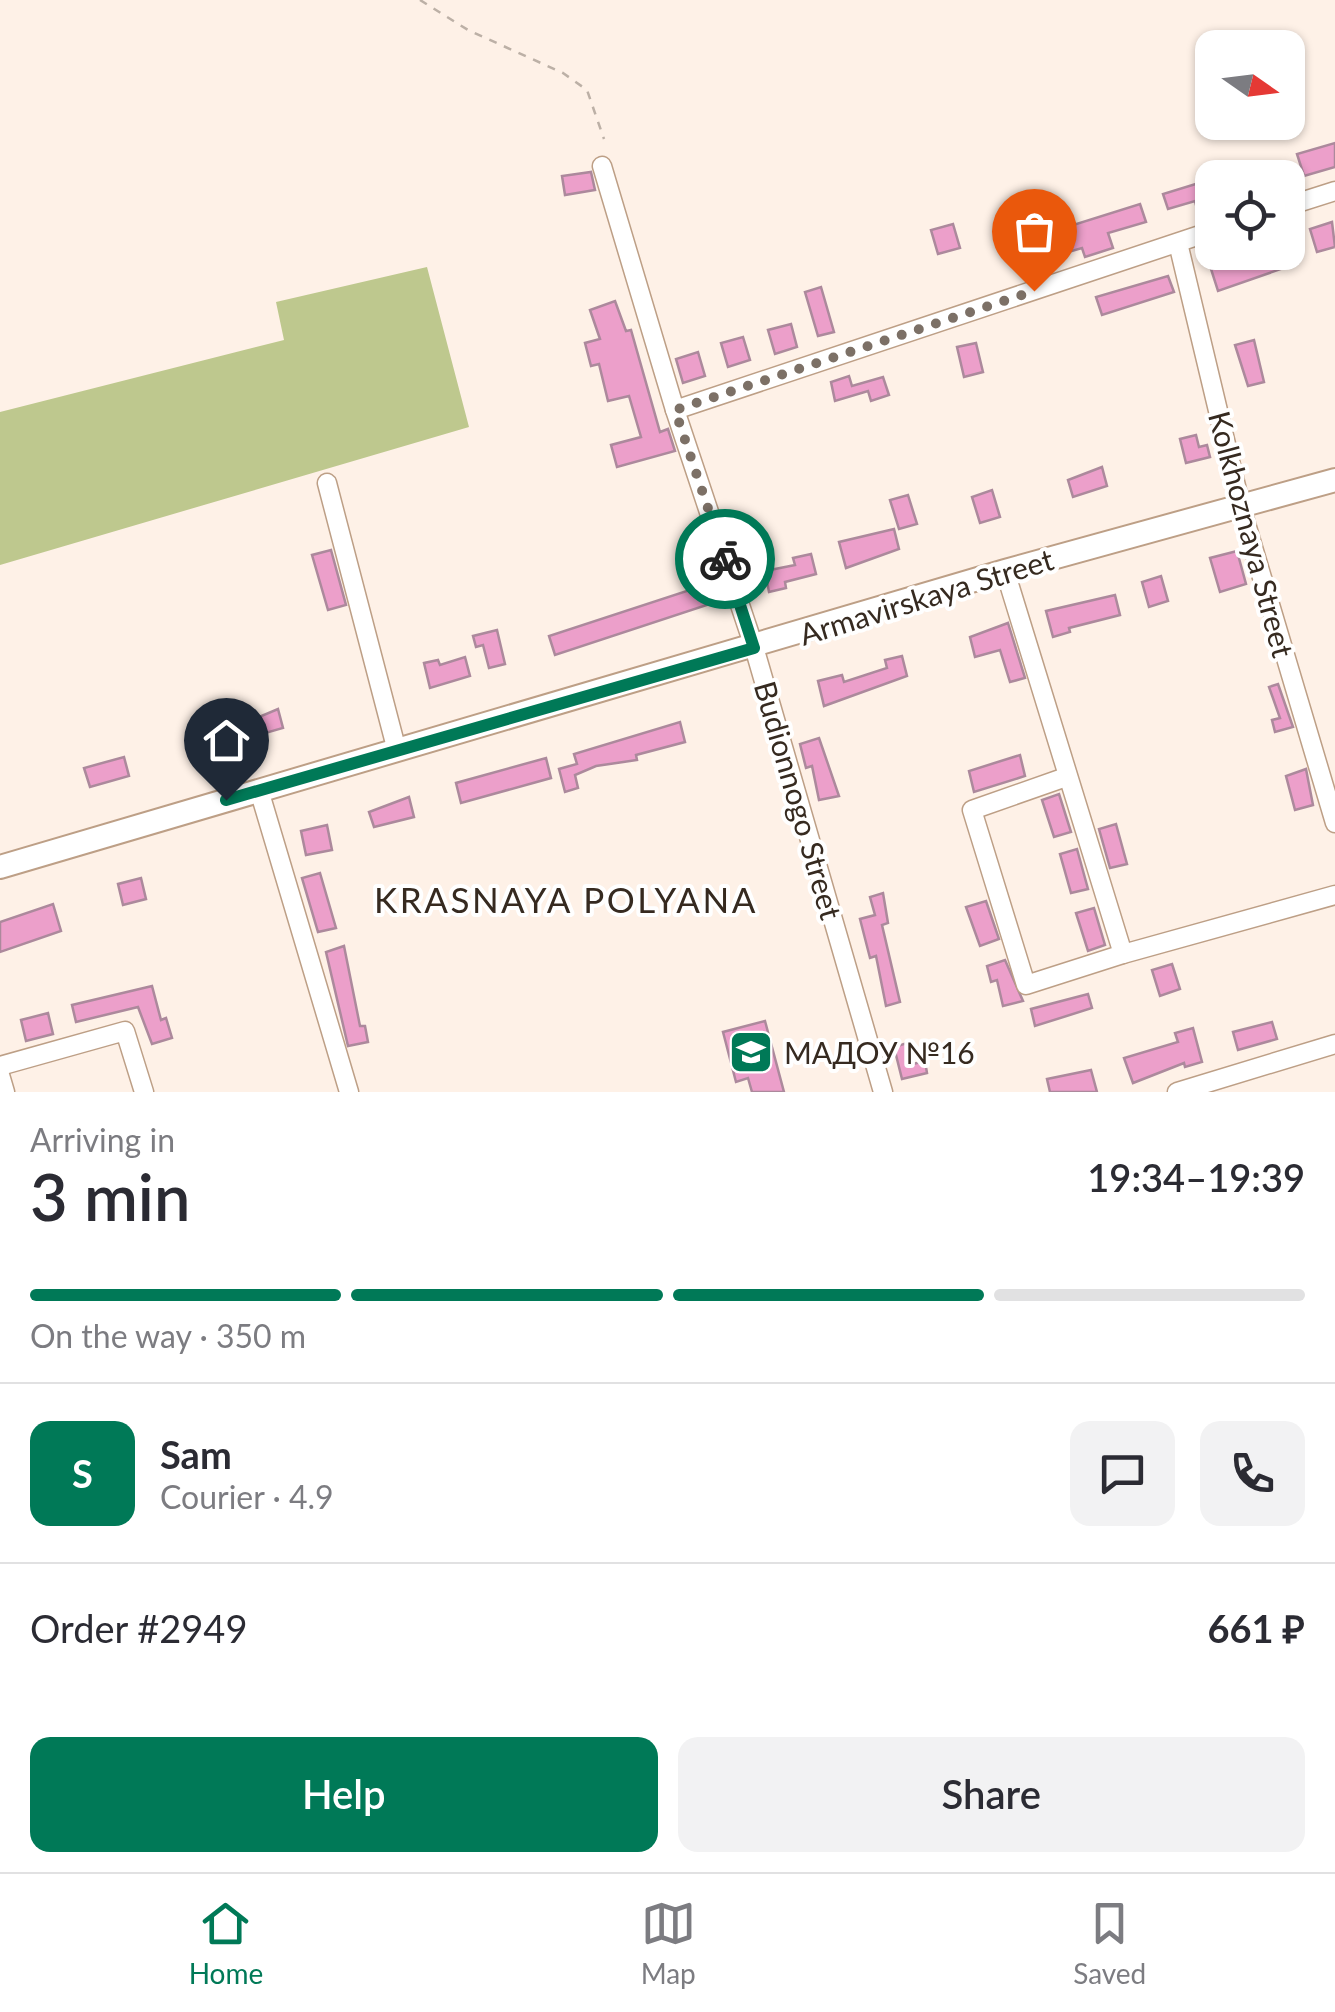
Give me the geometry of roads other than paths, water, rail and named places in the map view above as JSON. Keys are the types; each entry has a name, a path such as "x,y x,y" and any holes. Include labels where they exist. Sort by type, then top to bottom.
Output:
{"main road":[{"name":"Armavirskaya Street","path":"0,866 1006,571 1335,480"}],"street":[{"name":"Budionnogo Street","path":"602,166 675,410 754,648 883,1092"},
{"path":"1305,201 1335,191"},
{"path":"675,410 1195,238"},
{"name":"Kolkhoznaya Street","path":"1178,243 1242,506 1335,824"},
{"path":"327,483 397,750"},
{"path":"1006,571 1066,777 1124,954"},
{"path":"1066,777 972,810 1026,985 1335,895"},
{"path":"259,790 348,1092"},
{"path":"0,1066 125,1030 144,1092"},
{"path":"1177,1092 1335,1044"},
{"path":"0,1075 5,1092"}],"place":[{"name":"МАДОУ №16","path":"751,1052"}],"district":[{"name":"KRASNAYA POLYANA","path":"566,899"}]}
